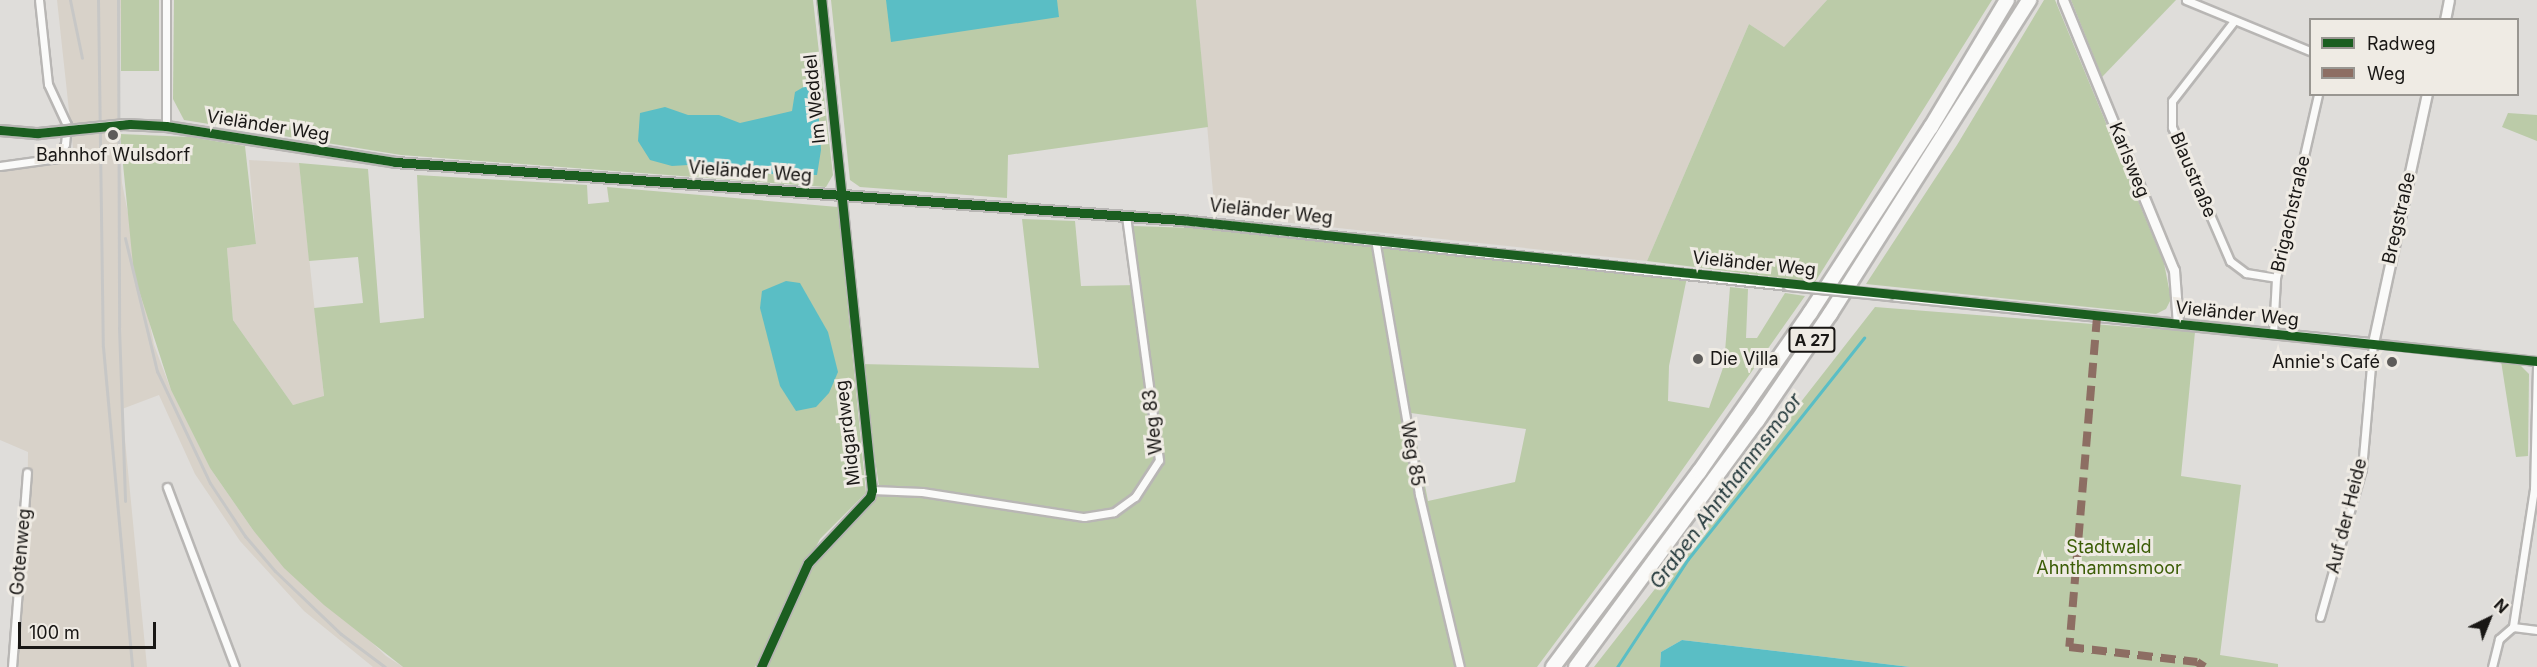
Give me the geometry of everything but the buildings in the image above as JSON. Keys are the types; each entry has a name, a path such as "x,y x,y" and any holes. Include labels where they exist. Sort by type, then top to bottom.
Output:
{"highway":[{"name":"A 27","path":"1553,667 1699,472 1810,313 1931,127 2007,0"},
{"name":"A 27","path":"1576,667 1830,314 2029,0"}],"street":[{"path":"0,166 57,158 65,144 66,125 48,84 39,0"},
{"path":"165,126 166,0"},
{"name":"Im Weddel","path":"821,0 842,195"},
{"name":"Karlsweg","path":"2063,0 2174,270 2178,324"},
{"path":"2445,18 2449,0"},
{"path":"2186,1 2309,51"},
{"name":"Blaustraße","path":"2234,21 2172,101 2172,127 2230,261 2246,273 2277,278"},
{"name":"Brigachstraße","path":"2273,334 2277,278 2318,96"},
{"name":"Bregstraße","path":"2373,342 2426,96"},
{"name":"Vieländer Weg","path":"0,130 38,133 123,124 165,126 395,162 1126,216 1375,239 1788,285 2537,360"},
{"name":"Midgardweg","path":"761,667 808,563 870,498 872,490 857,378 842,195"},
{"name":"Weg 83","path":"872,490 922,492 1084,517 1114,512 1136,497 1159,460 1126,216"},
{"name":"Weg 85","path":"1375,239 1419,494 1460,667"},
{"name":"Auf der Heide","path":"2320,617 2362,469 2373,342"},
{"path":"2492,667 2499,639 2513,627 2536,473 2537,367"},
{"name":"Gotenweg","path":"12,667 27,473"},
{"path":"167,487 235,667"},
{"path":"2513,627 2537,630"}],"shaded area":[{"path":"57,0 121,0 119,127 122,183 154,345 171,390 210,468 253,530 386,656 403,667 373,667 304,611 240,541 195,474 159,395 122,409 147,667 17,667 27,547 28,452 0,440 0,168 74,157"},
{"path":"1196,0 1827,0 1784,47 1749,24 1647,261 1215,215"},
{"path":"249,160 299,163 324,397 293,405 233,320 227,248 256,244"}],"green space":[{"path":"121,0 159,0 159,71 121,71"},
{"path":"174,0 813,0 833,175 826,187 401,155 184,120 173,99"},
{"path":"831,0 1196,0 1208,127 1008,155 1007,198 860,187 850,180"},
{"path":"1827,0 1992,0 1815,282 1647,261 1749,24 1784,47"},
{"path":"2044,0 2055,0 2164,263 2171,299 2166,309 2156,314 1866,284 1957,145"},
{"path":"2071,0 2176,0 2102,77"},
{"path":"2508,113 2537,115 2537,141 2502,127"},
{"path":"120,134 190,137 245,146 256,244 227,248 233,320 293,405 324,396 314,308 363,303 358,257 309,261 299,163 368,169 380,323 424,318 417,175 587,185 588,204 609,202 607,187 838,207 866,493 820,539 755,667 403,667 324,605 284,568 253,530 210,468 171,390 134,275"},
{"path":"1022,219 1075,221 1081,286 1139,285 1133,226 1224,229 1687,277 1669,366 1668,401 1709,408 1724,365 1730,287 1748,289 1746,338 1757,338 1785,293 1805,296 1651,514 1537,667 765,667 811,567 880,492 860,364 1039,368","holes":["1411,413 1526,429 1515,482 1428,501"]},
{"name":"Stadtwald Ahnthammsmoor","path":"1875,307 2195,332 2181,476 2241,485 2220,655 2278,664 2278,667 1910,667 1682,640 1661,652 1660,667 1594,667"},
{"path":"2501,361 2519,364 2529,374 2528,456 2516,457"}],"water":[{"path":"886,0 1057,0 1059,17 891,42"},
{"path":"807,85 818,103 821,150 817,175 770,174 704,164 672,166 650,160 638,141 640,113 665,107 688,115 719,115 740,123 792,111 795,92"},
{"path":"786,281 800,283 828,332 838,372 829,393 816,407 796,411 780,386 760,308 762,291"},
{"path":"1682,640 1910,667 1660,667 1661,652"}],"waterway":[{"name":"Graben Ahnthammsmoor","path":"1617,667 1688,559 1864,338"}],"railway":[{"path":"70,0 82,58"},
{"path":"98,0 103,347 132,667"},
{"path":"118,0 119,327 125,501"},
{"path":"125,238 157,371 210,483 245,536 275,571 341,634 385,667"}],"marked path":[{"path":"2097,317 2069,647 2197,662 2205,667"}],"cycle path":[{"path":"761,667 808,563 870,497 872,490 821,0"},
{"path":"0,130 38,133 130,124 166,126 395,162 1181,220 2537,361"}],"place":[{"name":"Bahnhof Wulsdorf","path":"113,135"},
{"name":"Die Villa","path":"1698,359"},
{"name":"Annie's Café","path":"2392,362"}]}
